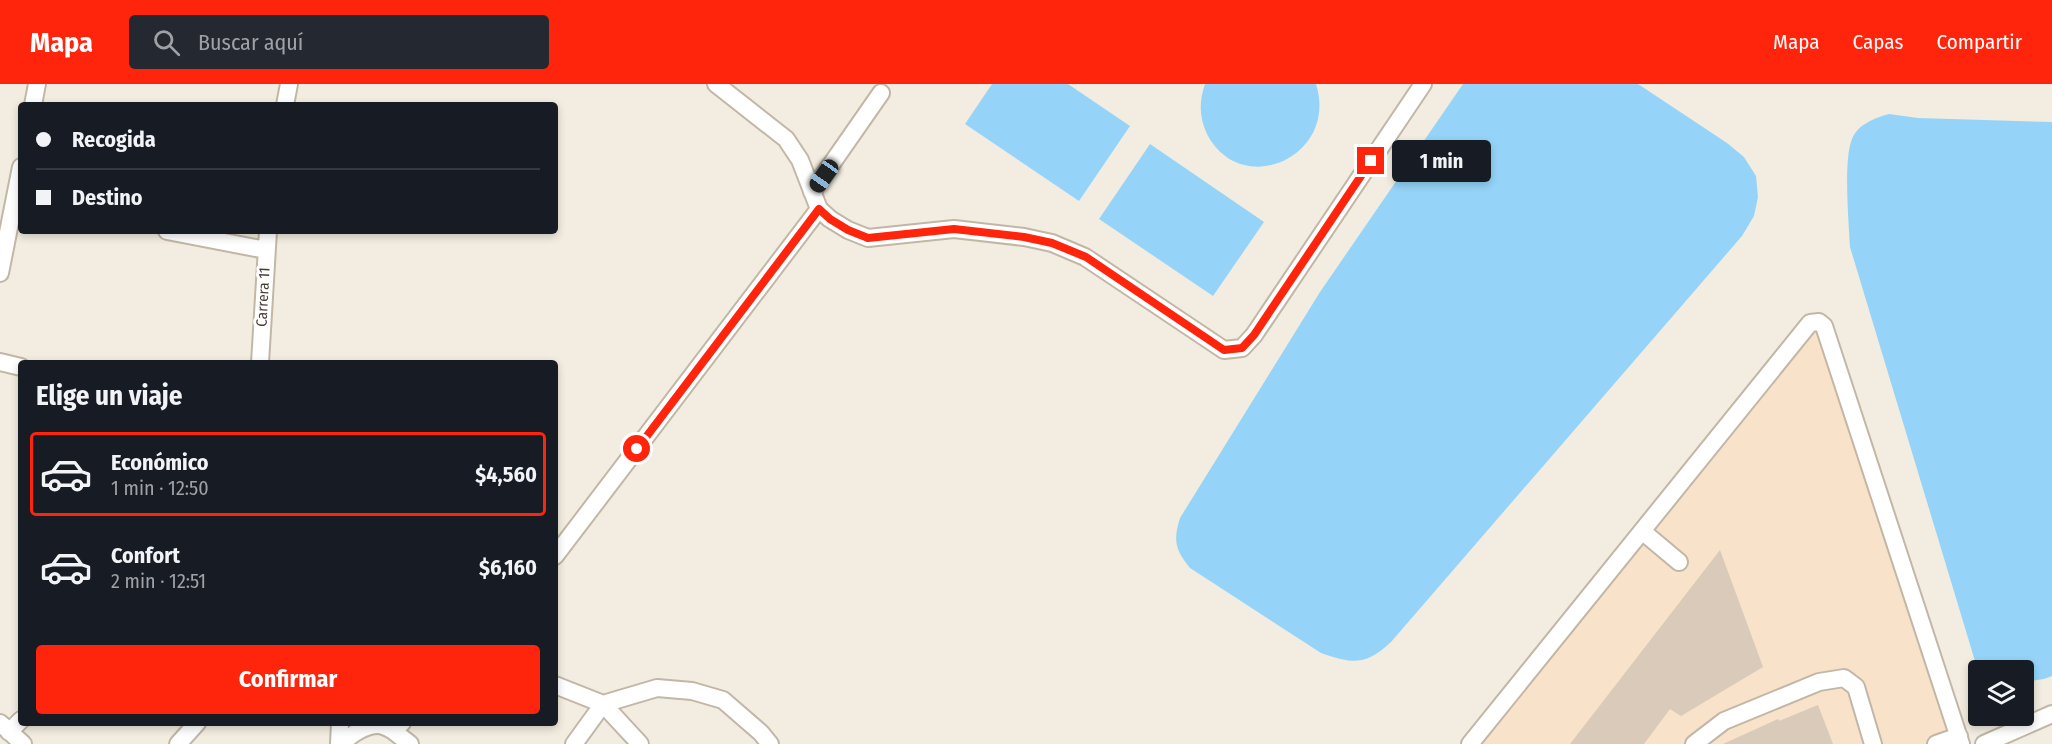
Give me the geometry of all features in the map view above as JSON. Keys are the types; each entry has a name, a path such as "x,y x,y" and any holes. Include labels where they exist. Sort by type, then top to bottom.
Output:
{"street":[{"path":"34,102 37,84"},
{"path":"716,84 786,139 800,160 819,209 848,230 868,238 954,229 1024,237 1052,243 1086,257 1224,350 1242,348 1254,335 1423,84"},
{"path":"284,85 285,102"},
{"path":"812,192 881,93"},
{"path":"0,273 18,178"},
{"path":"558,552 819,209"},
{"path":"183,234 266,250"},
{"name":"Carrera 11","path":"260,360 268,234"},
{"path":"1470,744 1810,323 1819,322 1824,326 1960,740 1936,744"},
{"path":"0,362 18,366"},
{"path":"1642,531 1679,562"},
{"path":"1694,744 1724,721 1819,682 1844,678 1856,687 1873,744"},
{"path":"558,686 603,704 640,744"},
{"path":"574,744 603,704 657,688 692,691 723,700 761,733 770,744"},
{"path":"1984,744 2052,714"},
{"path":"10,725 22,744"},
{"path":"178,744 194,726"},
{"path":"340,726 340,744"},
{"path":"340,744 349,736 375,726"},
{"path":"397,726 410,744"}],"shaded area":[{"path":"1819,322 1961,744 1470,744"}],"water":[{"path":"992,84 1068,84 1130,126 1079,201 965,124"},
{"path":"1205,84 1316,84 1319,110 1313,132 1301,149 1283,161 1262,166 1242,164 1222,154 1207,134 1202,121 1201,109"},
{"path":"1463,84 1638,84 1727,143 1744,157 1756,176 1758,197 1754,216 1742,236 1391,642 1366,659 1350,661 1321,653 1190,568 1178,550 1176,539 1178,526 1180,518 1320,292"},
{"path":"1889,114 1918,118 2052,122 2052,676 2044,679 2034,680 2034,660 1975,660 1850,247 1847,177 1849,149 1858,129"},
{"path":"1150,144 1264,222 1213,296 1099,219"}],"building":[{"path":"1720,550 1763,667 1681,716 1670,709 1644,744 1570,744"},
{"path":"1818,705 1833,744 1723,744 1778,719 1779,721"}],"route":[{"path":"637,449 819,209 848,230 868,238 954,229 1024,237 1052,243 1086,257 1224,350 1242,348 1254,335 1371,161"}]}
